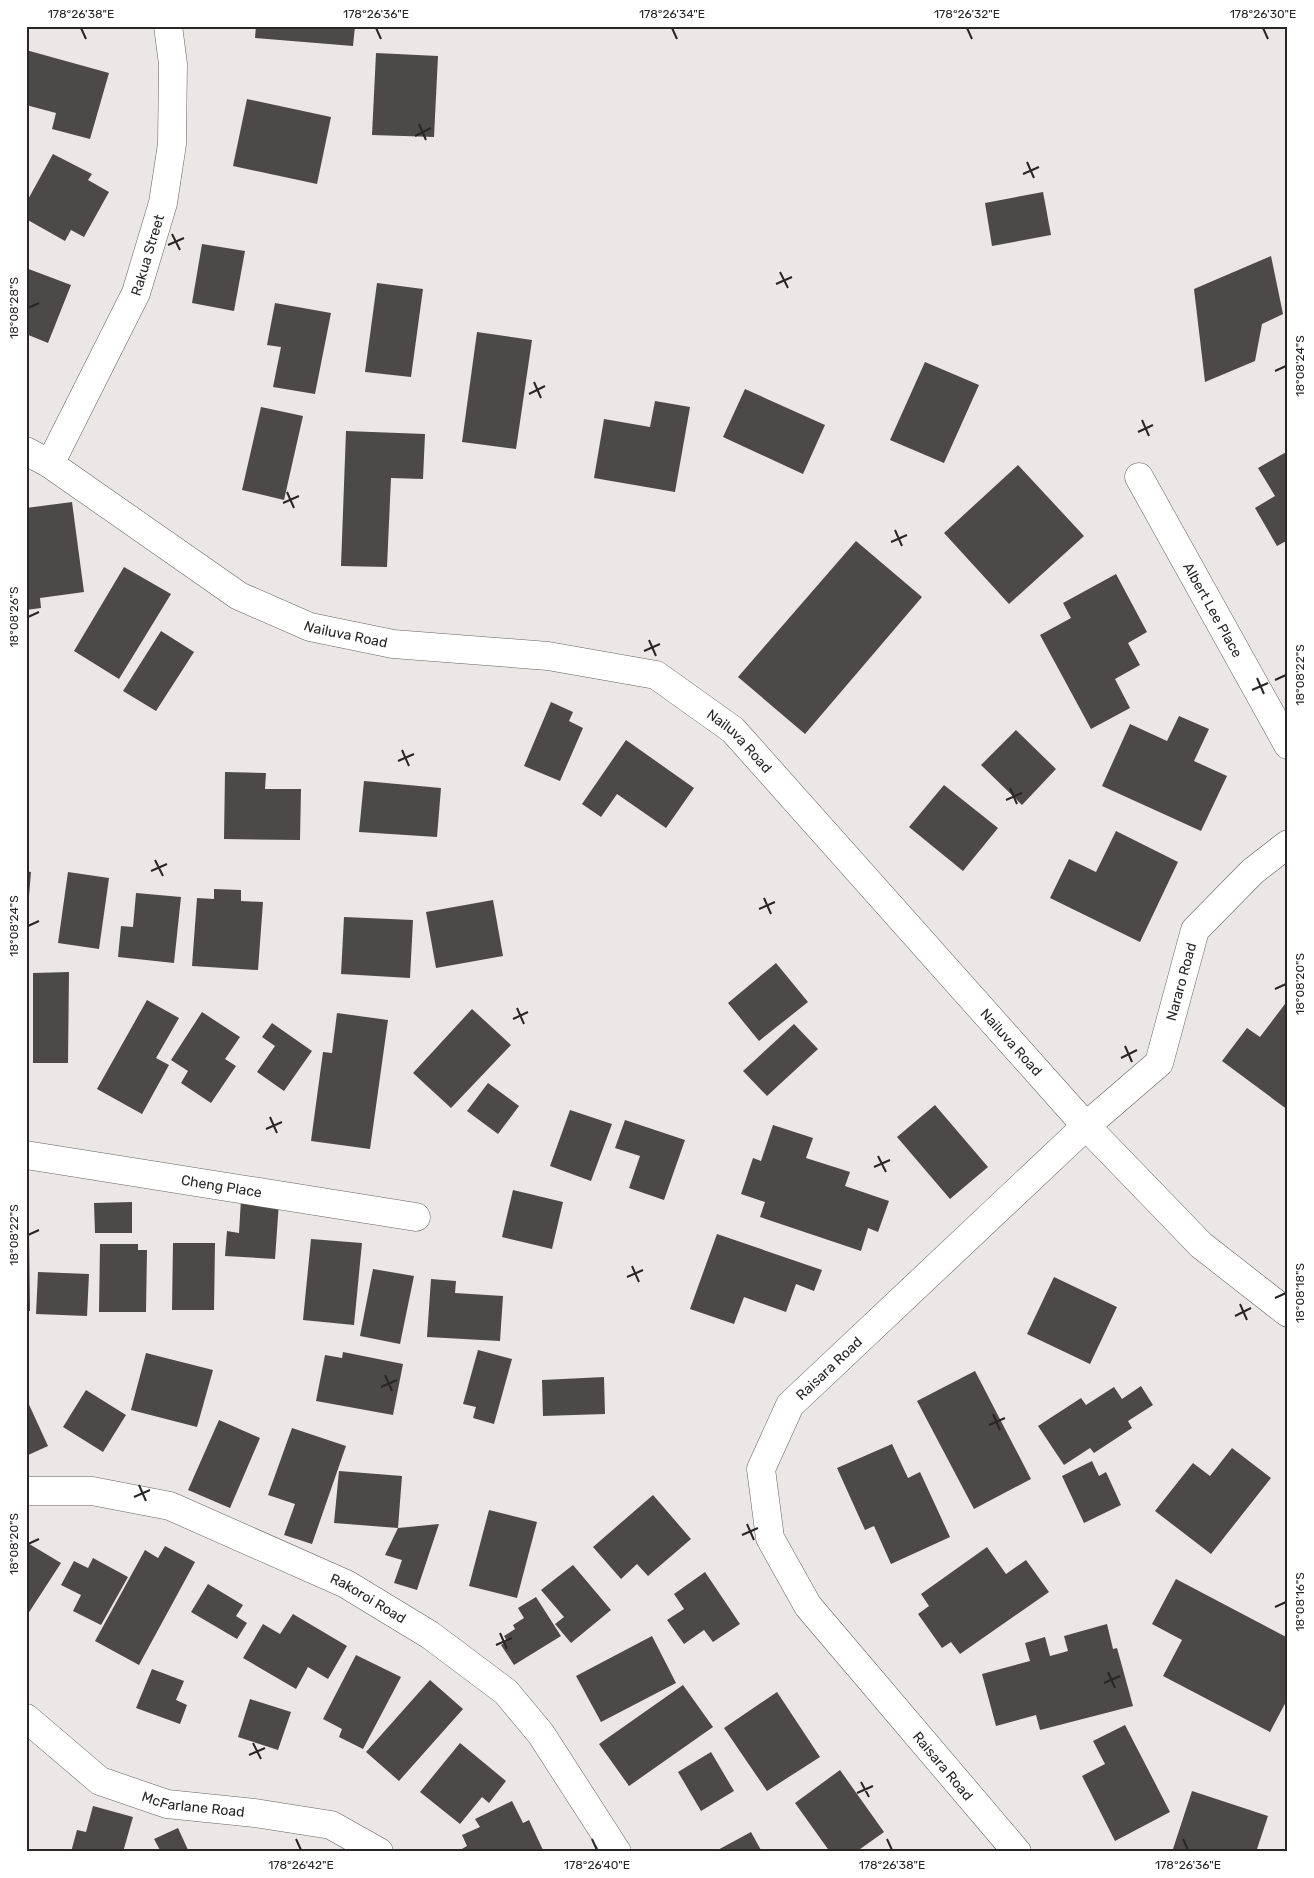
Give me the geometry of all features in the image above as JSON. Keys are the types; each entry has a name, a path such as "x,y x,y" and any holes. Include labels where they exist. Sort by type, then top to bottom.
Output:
{"street":[{"name":"Rakua Street","path":"50,464 136,293 162,203 172,144 173,64 168,26"},
{"name":"Nailuva Road","path":"26,451 50,464 239,596 310,627 393,644 548,656 656,675 733,730 1086,1126 1201,1245 1288,1313"},
{"name":"Albert Lee Place","path":"1139,477 1288,745"},
{"name":"Nararo Road","path":"1086,1126 1159,1063 1194,930 1253,871 1288,844"},
{"name":"Raisara Road","path":"1017,1852 808,1606 770,1538 761,1470 790,1405 1086,1126"},
{"name":"Cheng Place","path":"26,1155 416,1217"},
{"name":"Rakoroi Road","path":"26,1491 92,1491 170,1506 346,1584 421,1630 506,1692 541,1734 617,1852"},
{"name":"McFarlane Road","path":"26,1718 100,1781 167,1804 255,1813 331,1825 379,1852"}],"building":[{"path":"256,26 355,26 353,46 255,38"},
{"path":"26,50 109,73 90,139 52,129 56,113 26,105"},
{"path":"376,53 438,56 434,137 372,135"},
{"path":"247,99 331,117 317,184 233,166"},
{"path":"53,154 92,174 88,180 109,192 84,237 71,230 65,241 26,219 26,203"},
{"path":"1043,192 1051,235 992,246 985,203"},
{"path":"202,244 245,251 234,311 192,303"},
{"path":"1271,256 1283,314 1262,324 1255,361 1205,382 1194,289"},
{"path":"26,268 71,285 48,343 26,334"},
{"path":"377,283 423,289 411,377 365,372"},
{"path":"275,303 331,313 315,394 273,387 281,347 267,345"},
{"path":"477,332 532,340 516,449 462,442"},
{"path":"925,362 979,385 944,463 890,440"},
{"path":"745,389 825,425 803,474 723,437"},
{"path":"655,401 690,407 675,492 594,478 604,419 650,427"},
{"path":"261,407 303,416 284,500 242,490"},
{"path":"346,431 425,434 423,479 391,478 387,567 341,566"},
{"path":"1288,451 1288,540 1277,546 1255,508 1275,496 1258,468"},
{"path":"1018,465 1084,536 1009,604 944,533"},
{"path":"72,502 84,592 40,598 41,608 26,610 26,508"},
{"path":"856,541 922,597 805,734 738,677"},
{"path":"124,567 171,594 119,679 74,651"},
{"path":"1116,574 1147,632 1128,643 1140,665 1115,679 1130,708 1091,729 1040,635 1071,618 1063,603"},
{"path":"161,631 194,652 156,711 123,691"},
{"path":"551,702 573,712 569,721 583,728 560,781 524,766"},
{"path":"1179,716 1209,729 1194,761 1227,776 1201,831 1102,786 1130,724 1167,741"},
{"path":"1016,730 1056,769 1022,805 981,765"},
{"path":"626,740 694,788 666,828 617,794 601,817 582,804"},
{"path":"225,772 266,773 265,789 301,789 300,840 224,839"},
{"path":"364,781 441,788 437,837 359,832"},
{"path":"944,785 998,828 963,871 909,827"},
{"path":"1116,831 1178,862 1140,942 1050,898 1069,859 1096,872"},
{"path":"26,871 31,872 28,908 26,907"},
{"path":"68,872 109,878 99,949 58,943"},
{"path":"214,889 241,890 241,901 263,902 258,970 192,966 197,898 214,899"},
{"path":"136,893 181,897 174,963 118,957 121,926 133,927"},
{"path":"493,900 503,956 436,968 426,912"},
{"path":"344,917 413,920 410,978 341,974"},
{"path":"776,963 808,1002 759,1041 728,1003"},
{"path":"69,972 68,1063 33,1063 33,973"},
{"path":"147,1000 179,1018 156,1058 169,1065 142,1114 97,1089"},
{"path":"1288,1000 1288,1110 1222,1061 1247,1028 1260,1037"},
{"path":"472,1009 511,1045 451,1108 413,1073"},
{"path":"202,1012 240,1037 225,1059 236,1066 211,1103 181,1083 188,1071 171,1060"},
{"path":"337,1013 388,1020 370,1149 311,1141 323,1052 332,1053"},
{"path":"272,1023 312,1051 284,1091 257,1072 275,1046 262,1037"},
{"path":"794,1024 818,1049 767,1096 743,1071"},
{"path":"488,1083 519,1106 498,1134 467,1111"},
{"path":"935,1105 988,1167 950,1199 897,1137"},
{"path":"570,1110 612,1124 591,1181 550,1166"},
{"path":"625,1120 685,1140 664,1200 629,1188 640,1156 615,1148"},
{"path":"773,1125 813,1138 806,1158 850,1172 845,1186 889,1201 878,1232 868,1228 861,1251 760,1217 765,1202 741,1194 753,1158 761,1161"},
{"path":"513,1190 563,1202 552,1249 502,1237"},
{"path":"241,1199 279,1202 275,1259 225,1256 227,1231 239,1233"},
{"path":"132,1202 132,1233 95,1233 94,1203"},
{"path":"26,1231 29,1231 30,1311 26,1311"},
{"path":"717,1234 822,1270 814,1291 796,1284 786,1312 744,1297 734,1324 690,1309"},
{"path":"311,1239 362,1243 354,1325 303,1320"},
{"path":"173,1243 215,1243 214,1310 172,1310"},
{"path":"100,1244 138,1244 138,1250 147,1250 146,1312 99,1312"},
{"path":"373,1269 414,1276 400,1344 360,1336"},
{"path":"38,1272 89,1274 87,1316 36,1314"},
{"path":"1054,1277 1117,1307 1090,1364 1027,1334"},
{"path":"431,1279 456,1281 455,1293 503,1296 500,1341 427,1337"},
{"path":"478,1350 512,1359 494,1424 473,1418 476,1407 463,1404"},
{"path":"343,1352 403,1364 393,1415 316,1401 325,1355 342,1358"},
{"path":"146,1353 213,1370 197,1427 131,1410"},
{"path":"975,1371 1031,1479 974,1509 917,1401"},
{"path":"604,1377 605,1414 543,1416 542,1380"},
{"path":"1141,1386 1153,1405 1128,1421 1132,1428 1094,1453 1090,1448 1064,1465 1038,1426 1081,1398 1086,1405 1114,1387 1122,1399"},
{"path":"86,1390 126,1415 103,1452 63,1427"},
{"path":"26,1398 48,1446 26,1456"},
{"path":"219,1420 260,1438 230,1508 188,1490"},
{"path":"292,1428 346,1446 312,1544 284,1535 295,1504 268,1495"},
{"path":"892,1444 908,1478 920,1472 950,1537 891,1564 874,1526 865,1530 837,1468"},
{"path":"1232,1448 1271,1478 1211,1554 1155,1511 1193,1463 1210,1476"},
{"path":"1092,1461 1099,1476 1106,1472 1121,1505 1084,1523 1062,1476"},
{"path":"339,1471 402,1476 398,1528 334,1523"},
{"path":"653,1495 691,1539 648,1576 637,1564 621,1579 593,1547"},
{"path":"489,1510 537,1522 517,1598 469,1586"},
{"path":"439,1524 417,1590 394,1583 402,1560 385,1555 398,1528"},
{"path":"26,1542 61,1563 26,1617"},
{"path":"165,1546 195,1562 139,1665 95,1641 145,1550 158,1558"},
{"path":"987,1547 1006,1574 1026,1560 1049,1592 960,1654 951,1642 942,1648 918,1614 929,1606 921,1594"},
{"path":"93,1558 128,1577 101,1625 73,1611 81,1595 61,1585 74,1561 88,1568"},
{"path":"573,1565 611,1610 571,1643 555,1624 564,1617 541,1590"},
{"path":"705,1572 740,1624 713,1642 704,1630 684,1644 667,1620 684,1609 674,1594"},
{"path":"1176,1579 1288,1638 1288,1698 1270,1732 1163,1676 1182,1640 1152,1624"},
{"path":"208,1584 243,1605 236,1616 247,1623 237,1639 191,1612"},
{"path":"536,1597 561,1636 514,1665 501,1645 507,1641 504,1636 515,1629 513,1625 524,1618 518,1608"},
{"path":"293,1614 347,1646 328,1679 308,1667 296,1689 243,1658 263,1624 280,1634"},
{"path":"1107,1624 1113,1649 1117,1648 1133,1706 1040,1730 1036,1715 996,1726 982,1674 1030,1661 1025,1643 1045,1637 1050,1656 1068,1651 1064,1636"},
{"path":"652,1636 676,1683 601,1722 576,1676"},
{"path":"356,1655 401,1677 363,1749 339,1737 342,1729 323,1719"},
{"path":"152,1669 184,1681 176,1700 187,1705 180,1724 136,1708"},
{"path":"430,1680 463,1709 399,1781 366,1752"},
{"path":"683,1685 713,1727 629,1786 599,1744"},
{"path":"777,1692 820,1757 767,1791 724,1728"},
{"path":"250,1699 291,1712 278,1750 238,1737"},
{"path":"1125,1725 1170,1812 1115,1841 1082,1776 1105,1764 1093,1741"},
{"path":"460,1743 506,1781 489,1803 482,1797 460,1824 420,1792"},
{"path":"711,1752 734,1791 701,1811 678,1772"},
{"path":"840,1770 884,1832 856,1852 830,1852 795,1803"},
{"path":"1192,1791 1268,1816 1256,1852 1172,1852"},
{"path":"512,1801 523,1823 529,1820 543,1850 539,1852 461,1852 460,1850 467,1846 462,1835 480,1827 475,1819"},
{"path":"93,1806 133,1817 123,1852 71,1852 77,1830 86,1832"},
{"path":"178,1828 189,1852 161,1852 154,1839"},
{"path":"751,1832 762,1852 714,1852"}]}
